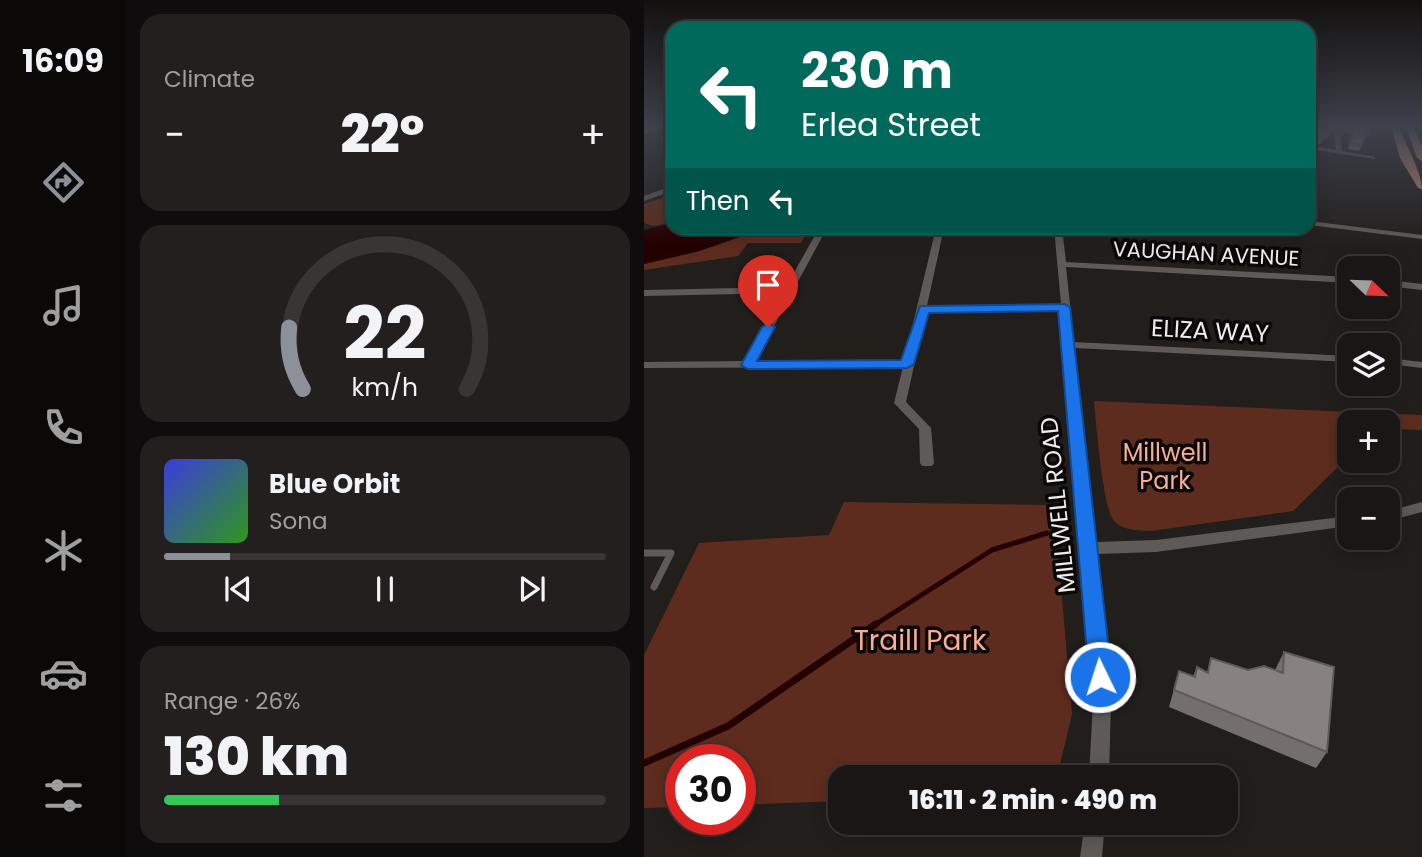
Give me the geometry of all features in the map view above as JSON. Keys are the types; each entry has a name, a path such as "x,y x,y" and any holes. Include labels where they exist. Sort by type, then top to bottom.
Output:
{"main road":[{"path":"1410,167 1422,186"}],"street":[{"path":"644,198 665,190"},
{"path":"1316,224 1422,237"},
{"path":"748,365 819,235"},
{"path":"927,463 925,428 900,403 907,364 924,309 939,235"},
{"name":"MILLWELL ROAD","path":"1059,235 1090,548 1102,701 1099,765"},
{"name":"VAUGHAN AVENUE","path":"1062,264 1337,279"},
{"path":"1400,284 1422,287"},
{"path":"644,293 788,290"},
{"path":"924,309 1064,307"},
{"name":"ELIZA WAY","path":"1069,345 1337,358"},
{"path":"1400,362 1422,365"},
{"path":"644,365 907,364"},
{"path":"1400,513 1422,507"},
{"path":"1090,548 1156,546 1337,523"},
{"path":"1091,857 1094,835"}],"lane":[{"path":"644,553 671,553 654,587"}],"green space":[{"path":"665,197 665,224 654,226 644,223 644,204"},
{"path":"747,235 806,235 801,243 748,243 738,256 644,270 644,264 697,252"},
{"name":"Millwell Park","path":"1094,401 1337,411 1337,468 1293,511 1151,531 1126,528 1114,521 1110,514"},
{"name":"Millwell Park","path":"1400,414 1422,415 1422,430 1400,429"},
{"name":"Traill Park","path":"844,502 1054,505 1072,714 1060,765 828,765 828,801 756,804 756,744 665,744 665,807 644,808 644,655 699,543 829,535"}],"shaded area":[{"path":"665,225 665,235 744,235 702,250 644,264 644,230"}],"building":[{"path":"1284,652 1334,667 1327,752 1174,690 1179,671 1195,677 1197,667 1208,673 1211,658 1248,670 1264,666 1283,673"}],"waterway":[{"path":"874,625 992,550 1047,533"},
{"path":"644,763 728,726 874,625"}],"route":[{"path":"768,327 748,365 907,364 924,309 1064,307 1090,548 1100,677"}]}
